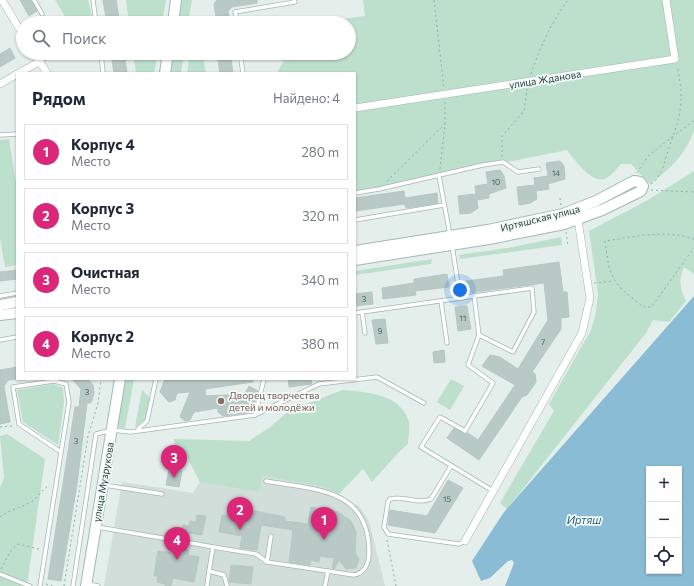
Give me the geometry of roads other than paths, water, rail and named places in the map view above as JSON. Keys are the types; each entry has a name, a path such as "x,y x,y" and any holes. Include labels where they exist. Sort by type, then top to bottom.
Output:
{"street":[{"path":"2,0 16,23"},
{"path":"174,16 176,0"},
{"name":"улица Жданова","path":"356,108 675,59 666,0"},
{"path":"165,72 167,60"},
{"path":"22,72 39,62 46,72"},
{"path":"0,84 16,75"},
{"name":"Иртяшская улица","path":"356,251 529,232 577,215 602,210 642,189 640,182 634,181 577,215"},
{"name":"Иртяшская улица","path":"465,541 582,332 590,298 577,215"},
{"name":"Иртяшская улица","path":"356,260 451,241"},
{"path":"0,305 16,299"},
{"path":"0,315 16,313"},
{"name":"улица Музрукова","path":"86,585 120,380"}],"lane":[{"path":"34,0 42,14"},
{"path":"93,0 95,16"},
{"path":"236,16 235,12 295,2 294,0"},
{"path":"102,60 103,72"},
{"path":"241,60 243,72"},
{"path":"0,135 16,134"},
{"path":"356,193 503,162 518,172 539,169"},
{"path":"439,176 460,297"},
{"path":"356,220 444,205"},
{"path":"356,313 532,288 534,312 513,352 479,335"},
{"path":"474,295 479,335 468,364 493,383 465,431 440,417 421,446 493,491"},
{"path":"0,296 16,299"},
{"path":"441,301 447,342"},
{"path":"362,312 366,333"},
{"path":"0,340 16,337"},
{"path":"356,380 377,377 424,403"},
{"path":"41,585 45,550 56,481 61,452 69,402 66,384 54,380 13,388 19,424 61,452"},
{"path":"138,430 147,421 156,380"},
{"path":"255,415 264,380"},
{"path":"73,586 96,434 112,430 131,432 255,415 319,384 352,380"},
{"path":"451,466 431,499 423,501 390,499 388,502 384,527 388,534 459,544 465,541"},
{"path":"191,543 256,554 267,562 354,576 366,568 369,558 369,546 364,520 359,512 342,499 328,492 266,482"},
{"path":"103,485 162,494"},
{"path":"96,527 186,542"},
{"path":"267,562 271,536"},
{"path":"206,586 213,546"},
{"path":"209,571 224,575 228,586"},
{"path":"326,586 328,571"},
{"path":"0,574 30,586"},
{"path":"86,585 98,586"}],"water":[{"name":"Иртяш","path":"694,296 694,586 505,586 514,563 512,560 508,561 490,578 481,581 472,561 504,512"}],"place":[{"name":"Дворец творчества детей и молодёжи","path":"221,401"},
{"name":"Очистная","path":"174,478"},
{"name":"Корпус 3","path":"240,530"},
{"name":"Корпус 4","path":"324,540"},
{"name":"Корпус 2","path":"177,560"}]}
